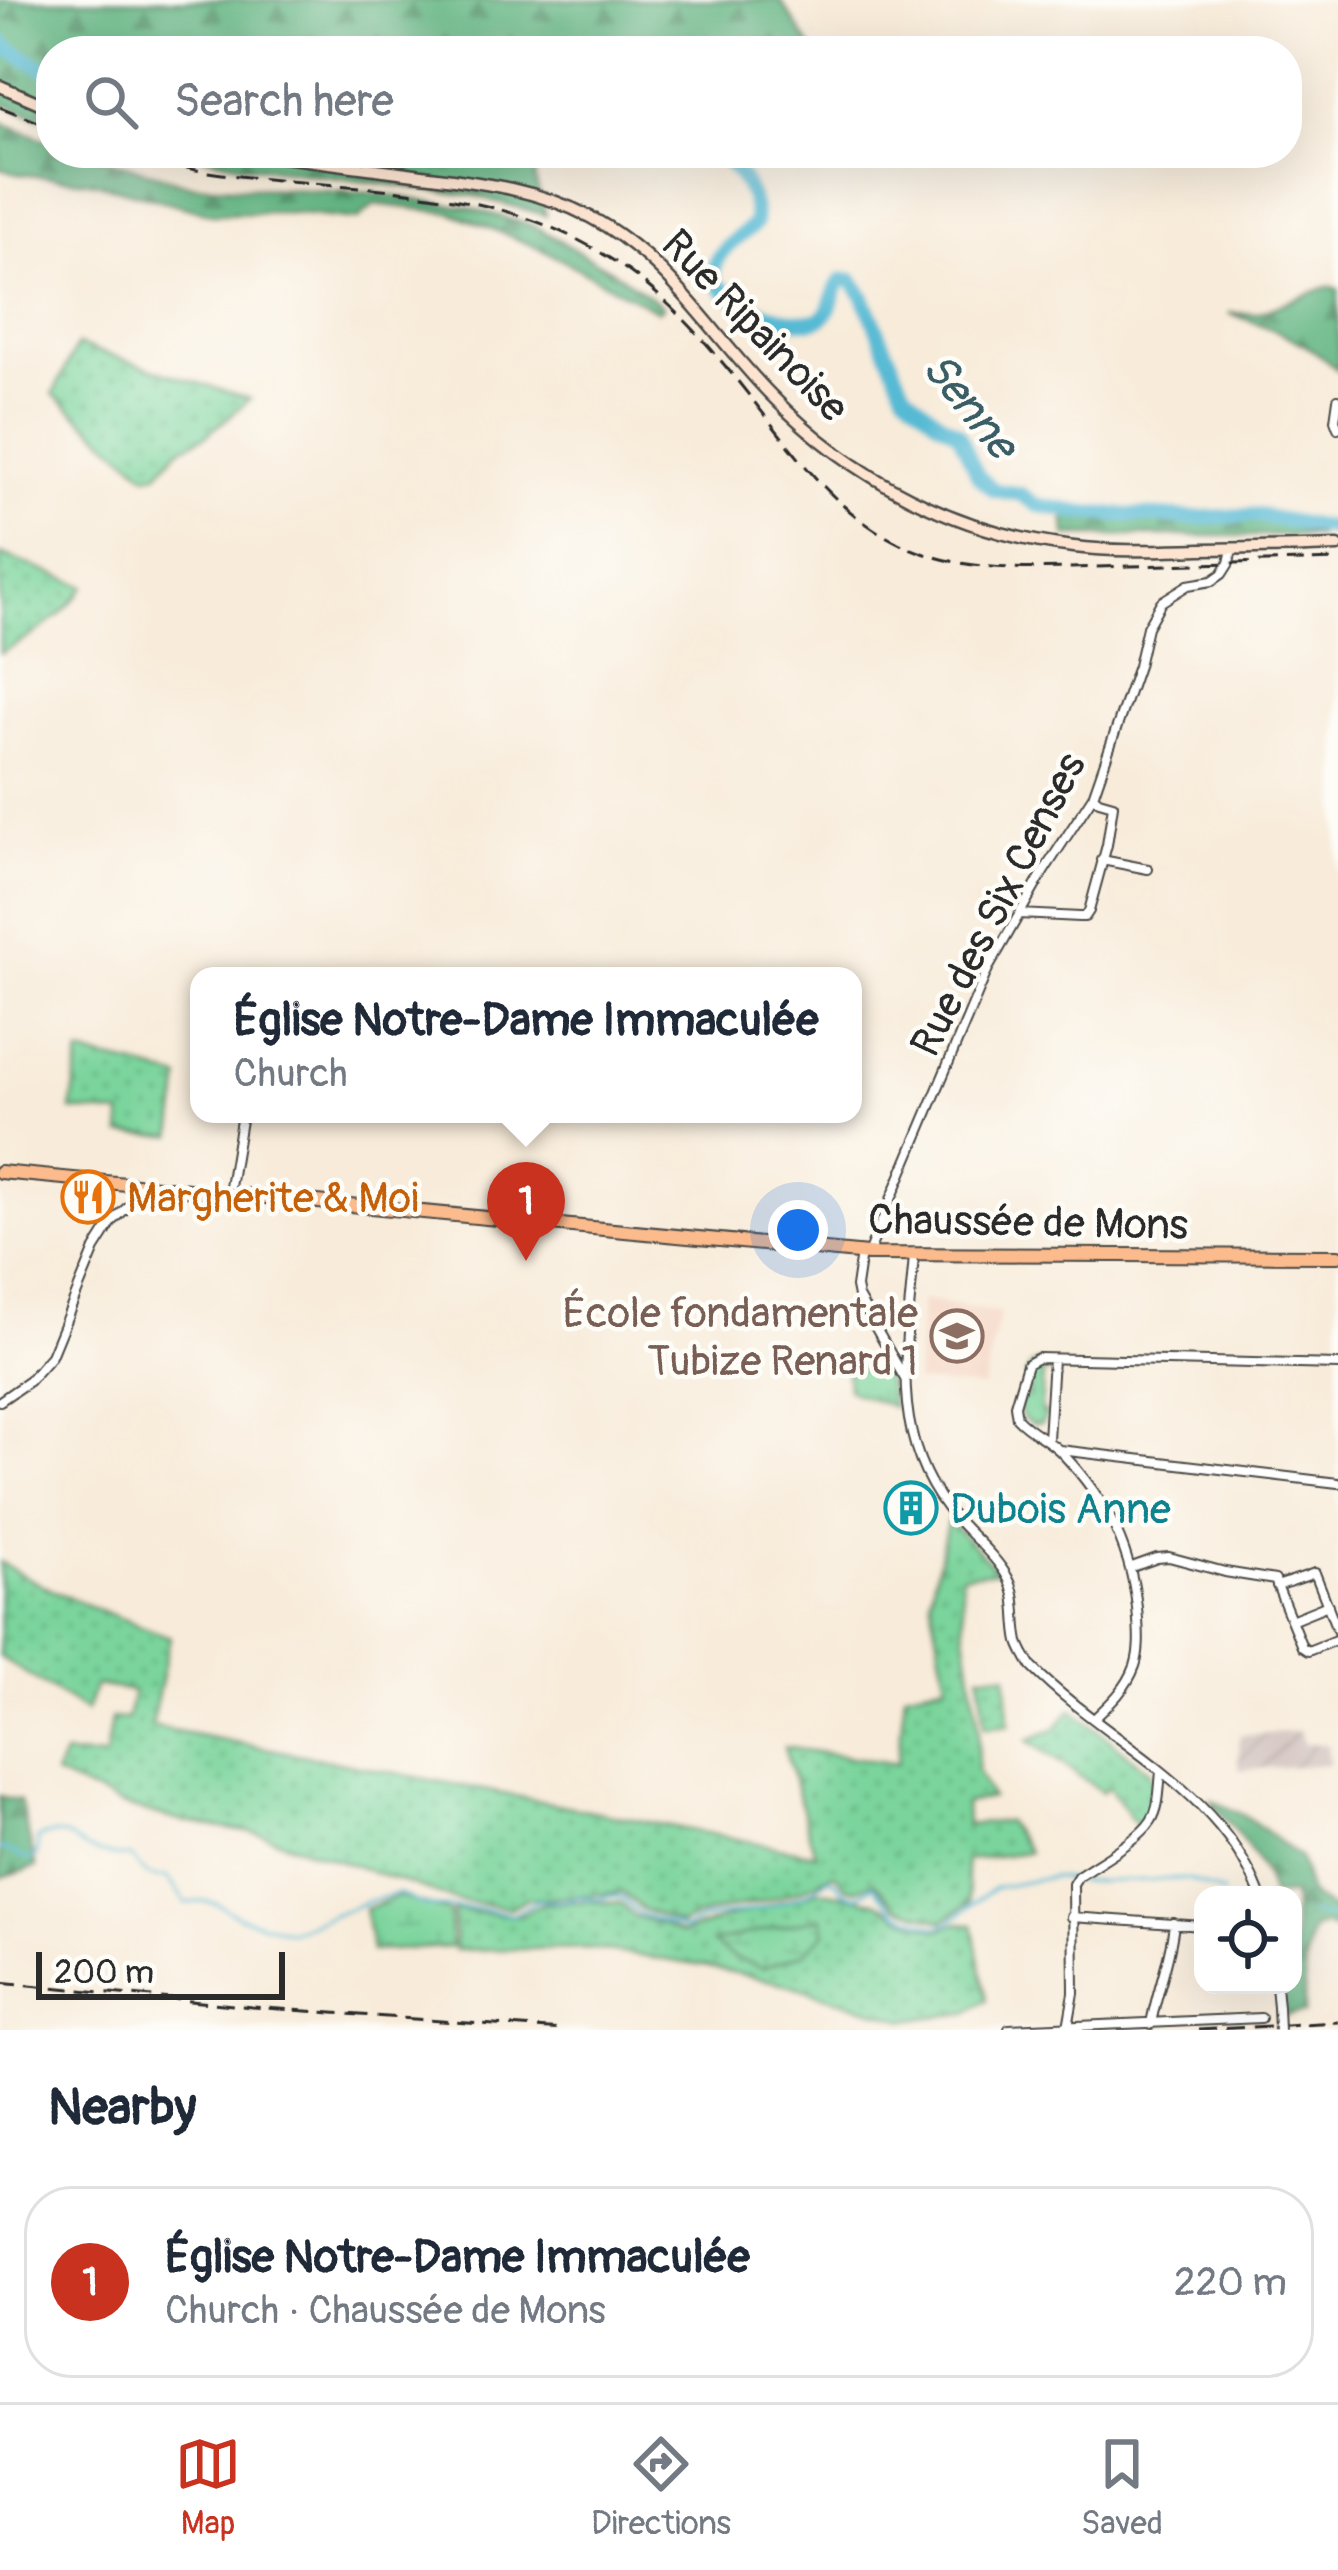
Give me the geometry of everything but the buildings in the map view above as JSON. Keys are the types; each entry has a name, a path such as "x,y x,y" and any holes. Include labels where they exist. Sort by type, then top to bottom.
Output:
{"main road":[{"name":"Chaussée de Mons","path":"0,1172 865,1253 1338,1256"}],"street":[{"path":"0,86 36,102"},
{"name":"Rue Ripainoise","path":"369,168 488,184 538,196 579,212 624,238 686,295 789,414 847,461 913,500 986,529 1107,550 1338,546"},
{"path":"1338,399 1338,428"},
{"name":"Rue des Six Censes","path":"865,1253 988,969 1093,796 1160,602 1188,585 1222,574 1232,549"},
{"path":"1019,914 1085,917 1089,911 1114,805 1093,796"},
{"path":"1102,860 1148,869"},
{"path":"229,1193 241,1123"},
{"path":"0,1401 29,1382 51,1356 95,1249 112,1222 149,1186"},
{"path":"865,1253 858,1297 906,1380"},
{"path":"914,1256 906,1414 912,1445 925,1473 946,1507 1005,1573 1014,1591 1024,1654 1045,1680 1202,1804 1241,1854 1257,1886"},
{"path":"1095,1718 1126,1685 1137,1657 1132,1567 1102,1504 1060,1450 1021,1423 1015,1410 1027,1364 1053,1358 1338,1365"},
{"path":"1048,1441 1053,1358"},
{"path":"1060,1450 1336,1480"},
{"path":"1132,1567 1169,1558 1264,1576 1275,1580 1277,1586 1302,1647 1308,1651 1338,1635 1315,1573 1277,1586"},
{"path":"1291,1620 1328,1605"},
{"path":"1068,2027 1074,1993 1074,1882 1151,1820 1161,1770"},
{"path":"1071,1917 1194,1925"},
{"path":"1151,2024 1157,1988 1172,1948 1174,1923"},
{"path":"1277,1994 1279,2030"},
{"path":"1009,2029 1261,2018"}],"shaded area":[{"name":"École fondamentale Tubize Renard 1","path":"921,1300 1000,1313 983,1388 916,1382"},
{"path":"1300,1731 1303,1744 1327,1744 1329,1764 1239,1770 1239,1735"}],"green space":[{"path":"0,0 780,0 803,36 36,36 36,116 0,103"},
{"path":"0,122 36,136 36,168 136,168 191,185 370,193 467,207 534,226 663,306 658,311 539,248 453,213 375,204 357,220 291,213 212,214 90,181 0,168"},
{"path":"265,168 538,168 534,177 546,215 476,196"},
{"path":"1329,286 1338,289 1338,371 1301,343 1229,313 1255,314"},
{"path":"77,345 250,399 207,435 179,449 158,473 147,475 53,394"},
{"path":"1064,510 1255,518 1319,536 1066,536"},
{"path":"0,554 85,586 47,625 0,653"},
{"path":"80,1054 181,1079 173,1136 121,1135 122,1115 71,1110"},
{"path":"1039,1362 1049,1371 1043,1372 1041,1412 1047,1413 1041,1424 1033,1425 1022,1417 1020,1405 1032,1377 1026,1375"},
{"path":"882,1363 893,1407 848,1390 847,1373"},
{"path":"948,1520 998,1571 961,1575 979,1727 977,1770 991,1798 965,1803 966,1825 1006,1821 1028,1852 965,1860 969,1903 943,1921 897,1907 874,1882 856,1890 845,1887 832,1874 791,1893 705,1914 681,1925 642,1909 623,1893 525,1899 511,1908 459,1901 264,1835 121,1805 55,1775 64,1755 105,1757 111,1718 127,1719 133,1691 95,1685 86,1711 0,1657 0,1562 62,1594 170,1637 151,1726 815,1854 784,1747 897,1764 905,1692 947,1683 930,1597"},
{"path":"980,1674 1007,1674 1009,1725 985,1726"},
{"path":"1072,1709 1149,1771 1153,1801 1137,1826 1109,1787 1102,1792 1028,1740 1055,1729"},
{"path":"0,1796 20,1801 36,1867 0,1879"},
{"path":"1212,1800 1249,1818 1300,1858 1310,1896 1338,1913 1338,1931 1324,1925 1311,1930 1305,1957 1304,2013 1286,2015 1283,1994 1302,1994 1302,1886 1269,1886 1256,1859"},
{"path":"819,1890 878,1902 899,1916 939,1930 957,1923 973,1924 987,2000 967,2013 904,2020 790,1985 588,1948 455,1950 454,1910 519,1915 541,1904 621,1903 634,1916 681,1934"},
{"path":"398,1896 450,1912 451,1947 371,1951 365,1909"},
{"path":"821,1917 825,1933 804,1953 763,1968 733,1958 712,1943"}],"waterway":[{"name":"Senne","path":"0,40 36,64"},
{"name":"Senne","path":"733,168 753,203 755,224 718,259 714,274 718,284 759,310 809,321 825,315 842,280 852,280 905,392 958,432 978,476 994,490 1020,494 1037,505 1083,513 1192,518 1256,515 1338,530"},
{"path":"0,1848 28,1860 37,1856 38,1838 62,1835 97,1853 131,1857 146,1873 167,1877 186,1903 218,1904 239,1917 290,1931 399,1893 425,1906 513,1914 538,1900 611,1896 623,1898 638,1913 685,1930 704,1919 786,1901 828,1878 857,1897 873,1885 896,1912 938,1927 994,1888 1052,1877 1085,1882 1188,1879 1206,1886"},
{"path":"1309,1913 1338,1920"}],"railway":[{"path":"0,107 36,121"},
{"path":"188,168 445,197 536,221 580,241 615,262 676,311 839,501 875,530 912,549 990,567 1338,560"},
{"path":"0,1982 563,2030"},
{"path":"1198,2030 1338,2022"}],"place":[{"name":"Margherite & Moi","path":"88,1197"},
{"name":"Église Notre-Dame Immaculée","path":"526,1261"},
{"name":"École fondamentale Tubize Renard 1","path":"957,1336"},
{"name":"Dubois Anne","path":"911,1508"}]}
